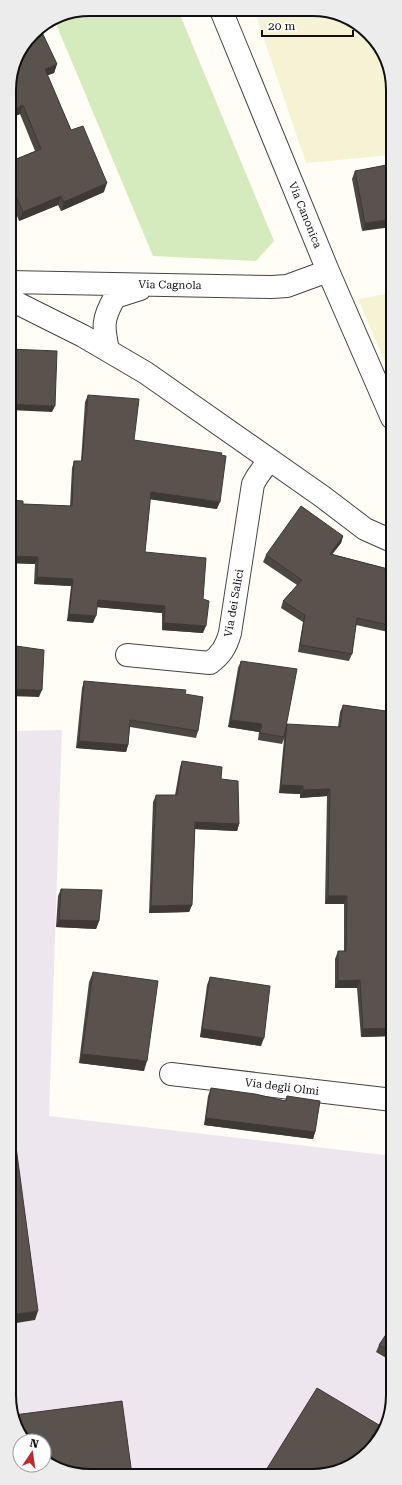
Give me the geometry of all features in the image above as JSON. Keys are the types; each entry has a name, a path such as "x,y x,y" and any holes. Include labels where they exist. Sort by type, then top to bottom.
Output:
{"street":[{"name":"Via Canonica","path":"223,16 328,271 386,404"},
{"name":"Via Cagnola","path":"16,282 287,286 328,271"},
{"path":"108,350 103,330 108,309 115,297 134,290 157,285"},
{"path":"16,302 83,336 146,373 323,497 364,530 386,539"},
{"name":"Via dei Salici","path":"127,655 210,664 220,656 226,646 230,633 253,484 269,460"},
{"name":"Via degli Olmi","path":"171,1074 386,1099"}],"shaded area":[{"path":"256,16 326,17 340,22 357,31 371,45 382,66 385,76 386,90 386,156 306,163"},
{"path":"386,294 386,364 358,299"},
{"path":"62,730 49,1116 386,1155 386,1400 382,1419 371,1440 353,1457 331,1466 312,1469 90,1469 76,1468 66,1465 52,1450 52,1433 26,1433 17,1409 16,731"}],"green space":[{"path":"90,16 180,16 274,241 256,261 153,256 56,24 66,20"}],"building":[{"path":"42,33 57,64 45,69 71,130 83,126 107,183 64,202 61,196 23,212 16,196 16,159 41,149 23,105 16,108 17,76 26,53"},
{"path":"386,165 386,220 365,223 355,171"},
{"path":"16,349 57,351 55,406 16,404"},
{"path":"88,395 139,399 134,440 222,453 221,455 226,456 220,502 151,492 145,552 206,558 203,599 209,601 206,626 164,623 165,606 98,600 96,616 69,614 73,579 37,577 38,557 16,556 16,500 23,501 23,504 72,506 74,461 82,461"},
{"path":"301,506 343,536 330,554 386,568 386,624 357,618 352,654 300,645 305,615 283,601 302,580 266,555"},
{"path":"16,646 44,650 42,690 16,689"},
{"path":"241,661 297,669 284,737 260,733 262,724 231,720"},
{"path":"84,681 186,690 185,694 203,697 198,731 130,720 128,745 79,741"},
{"path":"343,705 386,711 386,1028 363,1029 360,980 338,981 338,951 346,951 347,896 328,896 330,789 303,790 303,786 281,785 287,724 340,727"},
{"path":"182,761 222,767 221,779 238,781 239,824 195,822 192,905 151,906 156,795 177,795"},
{"path":"61,889 102,890 99,921 59,920"},
{"path":"93,972 158,981 147,1061 82,1054"},
{"path":"210,977 270,986 264,1038 202,1029"},
{"path":"211,1088 255,1094 286,1101 287,1096 320,1101 315,1132 206,1118"},
{"path":"16,1147 38,1311 16,1314"},
{"path":"386,1334 386,1349 379,1345"},
{"path":"317,1388 379,1425 367,1444 357,1454 340,1463 312,1469 267,1469"},
{"path":"122,1401 131,1469 76,1468 57,1461 52,1458 52,1433 26,1433 19,1414"}]}
